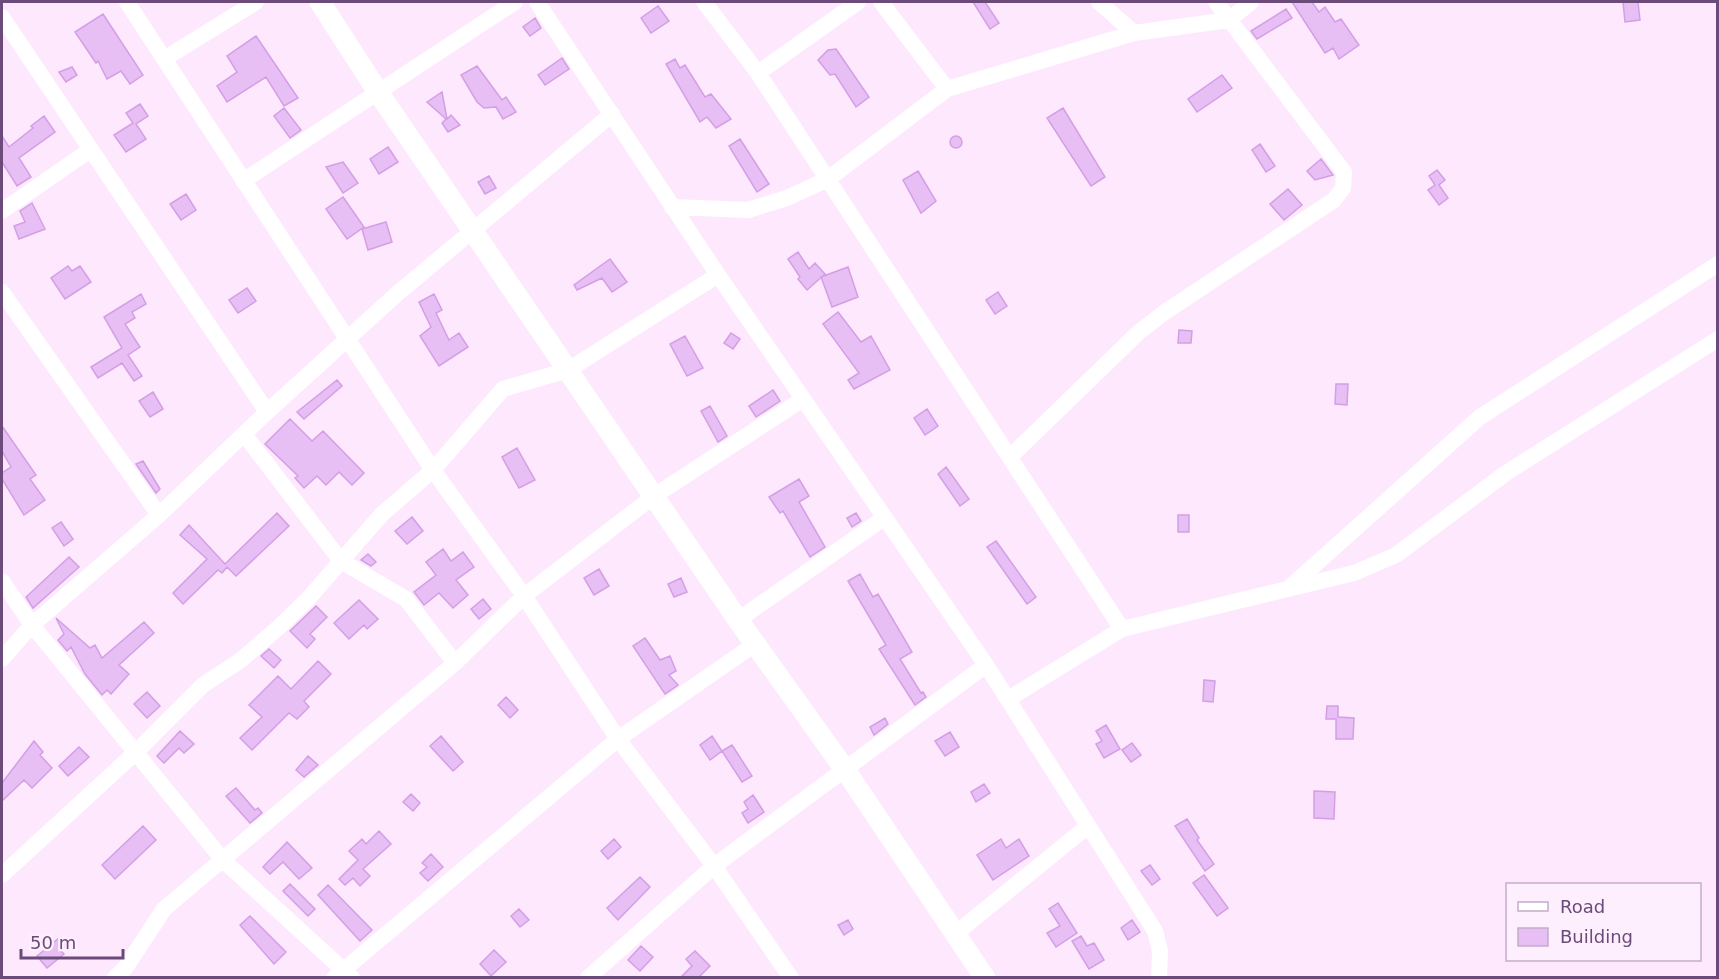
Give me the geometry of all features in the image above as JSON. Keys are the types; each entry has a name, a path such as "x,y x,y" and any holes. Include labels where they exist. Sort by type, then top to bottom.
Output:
{"street":[{"path":"127,2 433,470 524,596 618,739 714,866 791,978"},
{"path":"164,59 256,2"},
{"path":"320,2 378,92 738,620 846,771 985,978"},
{"path":"243,181 515,2"},
{"path":"537,2 672,207 1008,699 1155,931 1160,951 1159,978"},
{"path":"704,2 758,73 1122,629"},
{"path":"758,73 858,2"},
{"path":"881,2 946,89"},
{"path":"1098,2 1134,33"},
{"path":"1010,457 1148,326 1334,200 1343,188 1344,172 1216,2"},
{"path":"672,207 748,210 787,198 828,179 946,89 1134,33 1229,20 1251,2"},
{"path":"2,17 267,412"},
{"path":"2,659 32,625 159,515 348,339 473,229 612,114"},
{"path":"2,211 90,150"},
{"path":"1287,590 1480,417 1718,264"},
{"path":"2,875 135,753 203,685 241,660 279,627 382,514 433,470 503,389 568,370 718,275"},
{"path":"2,292 159,515"},
{"path":"1008,699 1122,629 1354,573 1396,555 1506,473 1718,339"},
{"path":"115,978 126,967 164,909 455,663 524,596 654,496 803,399"},
{"path":"244,434 341,561 406,599 455,663"},
{"path":"738,620 884,518"},
{"path":"2,582 32,625 223,860 343,974 618,739 755,644"},
{"path":"588,978 714,866 846,771 986,665"},
{"path":"955,934 1088,826"}],"building":[{"path":"973,2 985,2 999,23 990,29"},
{"path":"1292,2 1312,2 1319,12 1325,7 1335,22 1341,19 1359,45 1339,59 1333,48 1325,53"},
{"path":"1623,2 1638,2 1640,20 1625,22"},
{"path":"658,6 669,21 651,33 641,18"},
{"path":"1286,9 1292,18 1257,39 1251,31"},
{"path":"103,14 143,75 130,84 121,71 107,79 98,61 96,63 75,32"},
{"path":"535,18 541,28 530,36 523,27"},
{"path":"256,36 298,98 284,106 266,77 227,102 217,86 237,72 227,56"},
{"path":"836,49 869,97 856,107 835,74 830,75 818,60 828,50"},
{"path":"562,58 569,69 545,85 538,75"},
{"path":"675,59 680,68 685,65 705,97 711,94 731,119 716,128 707,117 700,122 666,64"},
{"path":"477,66 502,100 506,97 516,112 503,119 496,107 484,108 477,102 461,75"},
{"path":"72,67 77,75 66,82 59,72"},
{"path":"1222,75 1232,88 1197,112 1188,99"},
{"path":"442,92 447,119 451,115 460,125 448,132 442,123 446,119 427,102"},
{"path":"140,104 148,116 136,124 146,139 126,152 114,135 133,123 126,113"},
{"path":"284,108 301,130 290,138 274,116"},
{"path":"1063,108 1105,177 1091,186 1047,118"},
{"path":"44,116 55,132 19,158 31,177 17,186 2,162 2,136 9,147"},
{"path":"958,136 961,137 961,147 954,148 951,147 950,140 951,137"},
{"path":"740,139 769,184 757,192 729,146"},
{"path":"1260,144 1275,166 1266,172 1252,150"},
{"path":"388,147 398,162 379,174 370,159"},
{"path":"1321,159 1333,175 1315,180 1307,171"},
{"path":"343,162 358,183 343,193 326,167"},
{"path":"1437,170 1445,180 1439,185 1448,198 1439,205 1428,190 1435,185 1429,176"},
{"path":"918,171 936,201 921,213 903,180"},
{"path":"489,176 496,188 485,194 478,182"},
{"path":"1288,189 1302,205 1284,220 1270,204"},
{"path":"186,194 196,210 181,220 170,204"},
{"path":"343,197 364,227 347,239 326,209"},
{"path":"32,203 45,229 19,239 14,226 25,222 20,211"},
{"path":"386,222 392,242 368,250 362,229"},
{"path":"798,252 809,269 815,263 825,274 807,290 798,279 800,277 788,259"},
{"path":"610,259 627,282 612,292 602,278 577,290 574,285"},
{"path":"68,266 72,271 80,266 91,282 65,299 51,278"},
{"path":"848,267 858,297 832,307 821,277"},
{"path":"247,288 256,301 238,313 229,300"},
{"path":"998,292 1007,306 995,314 986,300"},
{"path":"141,294 146,304 132,312 135,318 125,324 140,347 128,355 142,376 134,381 122,363 98,378 91,367 122,348 104,317"},
{"path":"434,294 442,310 436,313 449,340 459,333 468,347 439,366 420,336 431,327 419,302"},
{"path":"838,312 861,342 871,336 890,370 854,389 848,380 859,373 823,324"},
{"path":"1179,330 1192,331 1191,343 1178,343"},
{"path":"731,333 740,339 733,349 724,343"},
{"path":"685,336 703,368 687,376 670,344"},
{"path":"337,380 342,386 304,419 297,412"},
{"path":"1336,384 1348,384 1347,405 1335,404"},
{"path":"773,390 780,401 756,417 749,406"},
{"path":"153,392 163,409 150,417 139,401"},
{"path":"710,406 727,436 718,442 701,411"},
{"path":"927,409 938,426 925,435 914,418"},
{"path":"290,419 312,441 323,431 364,473 352,485 339,472 326,485 317,476 304,488 295,478 298,476 265,444"},
{"path":"2,426 36,475 30,479 45,500 24,515 2,479 2,473 11,467 2,451"},
{"path":"517,448 535,480 519,488 502,457"},
{"path":"143,461 160,489 156,493 136,464"},
{"path":"946,467 969,499 960,506 938,474"},
{"path":"799,479 809,496 799,502 825,547 810,557 783,511 780,513 769,497"},
{"path":"277,513 289,526 236,576 227,567 222,573 218,570 183,604 173,593 207,559 180,535 189,525 225,564"},
{"path":"856,513 861,521 852,527 847,518"},
{"path":"1178,515 1189,515 1189,532 1178,532"},
{"path":"412,517 423,531 407,544 395,531"},
{"path":"61,522 73,539 64,546 52,528"},
{"path":"996,541 1036,597 1027,604 987,547"},
{"path":"443,549 451,561 463,552 474,567 456,580 468,595 453,608 439,593 424,605 414,592 436,575 426,562"},
{"path":"368,554 376,562 371,566 361,560"},
{"path":"69,557 79,567 33,608 26,597"},
{"path":"599,569 609,586 594,595 584,578"},
{"path":"860,574 873,597 878,594 912,652 900,659 921,693 923,692 926,697 915,705 879,649 886,645 848,581"},
{"path":"681,578 687,592 674,597 668,584"},
{"path":"483,599 491,609 479,619 471,609"},
{"path":"359,600 378,619 367,629 364,625 349,639 334,623"},
{"path":"316,606 327,617 310,634 315,639 307,648 290,631"},
{"path":"56,618 90,648 95,645 102,658 144,622 154,633 119,665 129,674 111,694 107,690 102,695 85,674 71,647 67,651 58,640 64,634"},
{"path":"645,638 660,660 670,656 676,671 669,675 678,685 665,694 633,646"},
{"path":"269,649 281,660 274,668 261,656"},
{"path":"318,661 331,674 304,701 309,707 297,719 289,713 252,750 240,738 262,717 249,705 278,676 291,689"},
{"path":"1204,680 1215,681 1213,702 1203,701"},
{"path":"147,692 160,706 147,718 134,704"},
{"path":"506,697 518,710 510,718 498,705"},
{"path":"1327,706 1338,706 1338,717 1354,718 1353,739 1336,739 1336,719 1326,719"},
{"path":"885,718 888,724 874,735 870,727"},
{"path":"1106,725 1120,749 1104,758 1096,744 1102,741 1096,731"},
{"path":"180,731 194,744 184,753 179,748 164,763 157,756"},
{"path":"950,732 959,747 945,756 935,741"},
{"path":"441,736 463,762 453,771 430,746"},
{"path":"712,736 722,751 710,760 700,745"},
{"path":"34,741 43,752 40,755 52,768 32,788 24,780 2,801 2,783"},
{"path":"1132,743 1141,755 1131,762 1122,750"},
{"path":"732,745 752,776 742,782 722,751"},
{"path":"79,747 89,757 68,776 59,766"},
{"path":"308,756 318,765 304,777 296,770"},
{"path":"984,784 990,793 976,802 971,792"},
{"path":"236,788 255,810 258,808 262,813 250,823 226,796"},
{"path":"1314,791 1335,792 1334,819 1314,818"},
{"path":"411,794 420,803 413,811 403,802"},
{"path":"753,795 764,812 748,823 742,813 748,809 744,802"},
{"path":"1187,819 1199,838 1197,840 1214,864 1205,871 1175,826"},
{"path":"143,826 156,840 115,879 102,865"},
{"path":"379,831 391,844 363,869 370,876 360,886 353,878 345,885 339,879 358,860 349,851 362,839 366,844"},
{"path":"614,839 621,847 608,859 601,851"},
{"path":"1001,839 1006,848 1019,839 1029,856 993,880 977,855"},
{"path":"287,842 312,868 299,879 283,862 270,874 263,867"},
{"path":"431,854 443,867 428,881 420,873 427,867 422,863"},
{"path":"1150,865 1160,879 1152,885 1141,871"},
{"path":"1204,875 1228,908 1217,916 1193,883"},
{"path":"640,877 650,887 618,920 607,908"},
{"path":"290,884 315,909 308,916 283,891"},
{"path":"328,885 372,930 360,941 318,895"},
{"path":"1058,903 1077,933 1056,947 1047,933 1060,926 1049,909"},
{"path":"519,909 529,920 520,927 511,916"},
{"path":"250,916 286,952 274,964 240,925"},
{"path":"848,920 853,929 844,935 838,925"},
{"path":"1132,920 1140,932 1128,940 1121,928"},
{"path":"1081,936 1087,946 1094,943 1104,960 1089,969 1072,941"},
{"path":"59,938 66,946 60,950 64,954 47,968 37,956"},
{"path":"641,946 653,957 640,971 628,960"},
{"path":"494,950 506,962 491,976 480,964"},
{"path":"695,951 710,966 698,978 680,978 692,966 686,959"}]}
